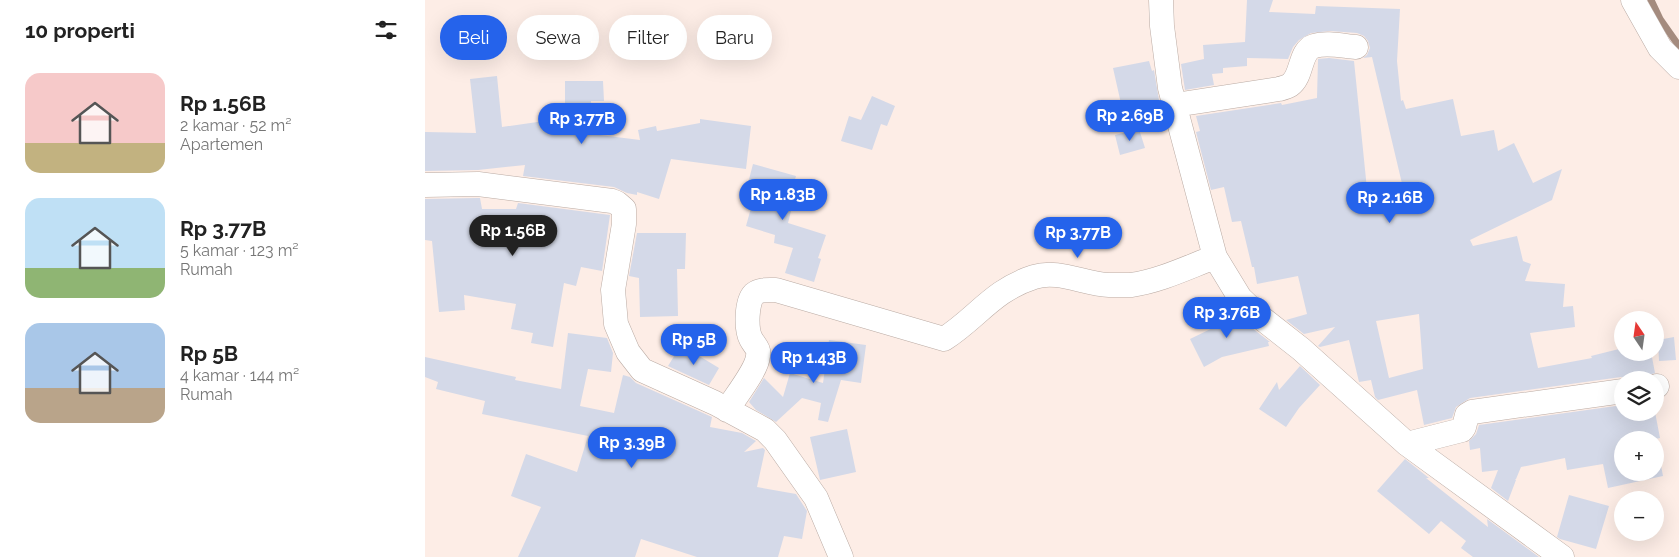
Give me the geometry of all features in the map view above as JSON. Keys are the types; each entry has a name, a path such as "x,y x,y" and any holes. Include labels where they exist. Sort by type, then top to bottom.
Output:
{"street":[{"path":"1161,0 1162,26 1170,88 1215,257 1240,298 1259,316 1301,349 1407,444 1562,557"},
{"path":"1633,0 1660,48 1679,67"},
{"path":"1175,105 1279,89 1290,85 1296,78 1305,54 1311,47 1327,44 1356,47"},
{"path":"425,185 478,184 573,195 612,201 621,206 624,209 624,224 613,290 616,324 628,352 642,370 765,430 775,440 816,498 841,557"},
{"path":"727,410 756,364 759,354 750,338 746,325 751,298 755,293 763,290 776,290 943,339 952,334 988,302 1011,286 1036,276 1057,276 1106,285 1132,284 1166,276 1215,257"},
{"path":"1407,444 1462,430 1467,415 1472,412 1614,392"}],"building":[{"path":"1247,0 1273,0 1269,12 1315,14 1316,6 1400,9 1397,61 1401,101 1403,100 1406,109 1453,99 1461,136 1494,130 1498,151 1514,143 1533,183 1562,169 1552,200 1470,240 1473,246 1517,236 1523,261 1531,264 1525,281 1565,284 1563,307 1573,306 1575,327 1530,333 1538,368 1592,358 1591,356 1614,350 1614,361 1653,361 1655,371 1614,371 1614,378 1470,398 1456,407 1452,418 1424,425 1417,390 1378,400 1375,397 1371,380 1359,382 1349,340 1318,346 1335,327 1304,334 1286,320 1307,314 1298,276 1257,284 1241,221 1232,222 1224,187 1211,190 1196,132 1200,131 1196,116 1281,103 1282,105 1317,98 1318,59 1329,58 1354,61 1368,199 1404,192 1372,57 1363,58 1367,55 1370,48 1368,41 1364,36 1357,33 1330,31 1311,33 1299,40 1293,47 1288,59 1247,58 1247,66 1223,68 1223,73 1212,74 1214,85 1185,90 1181,64 1204,59 1203,45 1245,42","holes":["1419,314 1423,369 1389,378 1376,321"]},
{"path":"1149,61 1152,71 1154,70 1159,100 1122,108 1113,68"},
{"path":"497,76 502,127 565,118 565,81 603,81 604,101 591,101 592,134 640,140 638,130 656,126 657,131 700,123 700,119 751,126 746,169 671,159 659,199 637,192 637,195 627,193 614,187 523,176 525,165 478,170 425,171 425,132 476,133 470,79"},
{"path":"872,96 895,106 887,126 881,124 872,150 841,141 849,116 861,120"},
{"path":"1139,129 1145,148 1120,155 1115,135"},
{"path":"753,164 796,176 787,206 792,207 788,223 826,235 818,258 821,259 814,282 785,273 793,248 774,243 775,235 746,226 756,190 747,187"},
{"path":"480,198 482,209 516,209 518,203 610,215 602,271 581,267 576,286 564,283 553,347 531,343 533,333 511,329 516,304 464,295 465,310 439,312 432,241 425,240 425,199"},
{"path":"637,233 686,233 685,269 677,269 678,316 640,317 639,278 629,276"},
{"path":"1232,309 1247,323 1248,329 1252,328 1270,342 1268,342 1269,346 1222,357 1204,367 1190,339 1223,323 1221,312"},
{"path":"568,333 607,338 613,353 611,372 588,369 580,406 614,413 623,375 630,377 636,383 712,417 710,427 742,433 756,441 744,452 763,448 765,450 757,487 796,494 807,511 802,539 784,536 778,557 697,557 641,539 635,557 518,557 541,507 511,496 526,454 577,472 588,436 482,414 485,401 436,389 438,382 425,377 425,357 516,377 515,380 561,389"},
{"path":"1674,337 1676,360 1664,361 1664,339"},
{"path":"829,340 866,345 861,383 841,380 828,422 818,420 821,403 802,398 776,422 756,410 749,402 764,378 783,397 790,373 823,383"},
{"path":"681,345 719,368 709,385 668,366"},
{"path":"1300,366 1320,385 1299,408 1286,427 1259,409 1277,382 1279,390"},
{"path":"1614,406 1614,421 1657,421 1659,431 1614,431 1614,481 1640,481 1608,488 1603,464 1567,470 1565,458 1521,467 1508,501 1491,488 1498,470 1482,472 1480,448 1470,450 1469,441 1476,434 1479,425"},
{"path":"847,429 856,472 820,480 810,437"},
{"path":"1405,459 1488,527 1487,519 1539,557 1473,557 1461,548 1466,541 1441,521 1429,534 1377,491"},
{"path":"1569,495 1609,506 1596,549 1557,537"}],"waterway":[{"path":"1651,0 1660,19 1679,46"}]}
